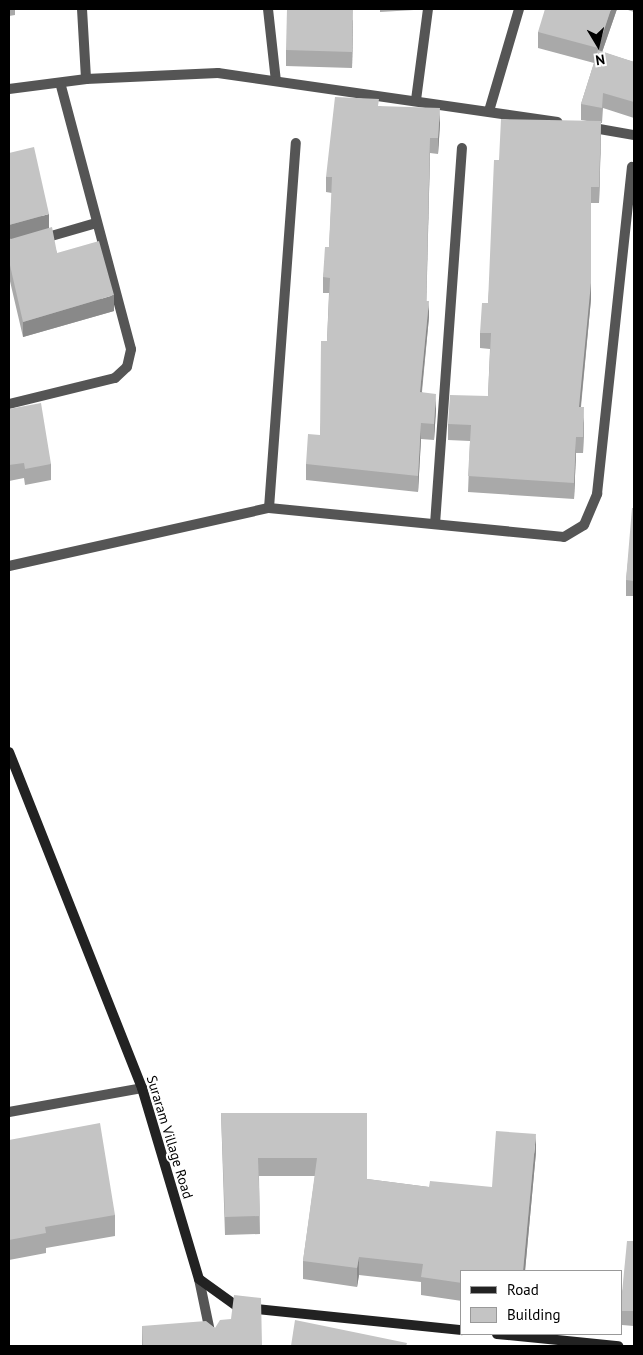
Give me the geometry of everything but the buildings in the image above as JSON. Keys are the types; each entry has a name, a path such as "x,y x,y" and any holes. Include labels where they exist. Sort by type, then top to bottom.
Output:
{"main road":[{"name":"Suraram Village Road","path":"9,752 142,1088 199,1279"},
{"path":"199,1279 238,1307 460,1330"},
{"path":"506,1335 618,1346"}],"street":[{"path":"82,9 86,79"},
{"path":"268,9 276,81"},
{"path":"416,100 428,9"},
{"path":"489,111 519,9"},
{"path":"9,89 61,84 86,79 218,73 416,100 634,135"},
{"path":"9,404 115,378 127,367 132,349 96,224 61,84"},
{"path":"269,508 296,143"},
{"path":"435,524 462,148"},
{"path":"9,566 269,508 564,537 584,525 597,494 632,166"},
{"path":"26,243 96,224"},
{"path":"9,1112 142,1088"},
{"path":"199,1279 213,1346"}]}
